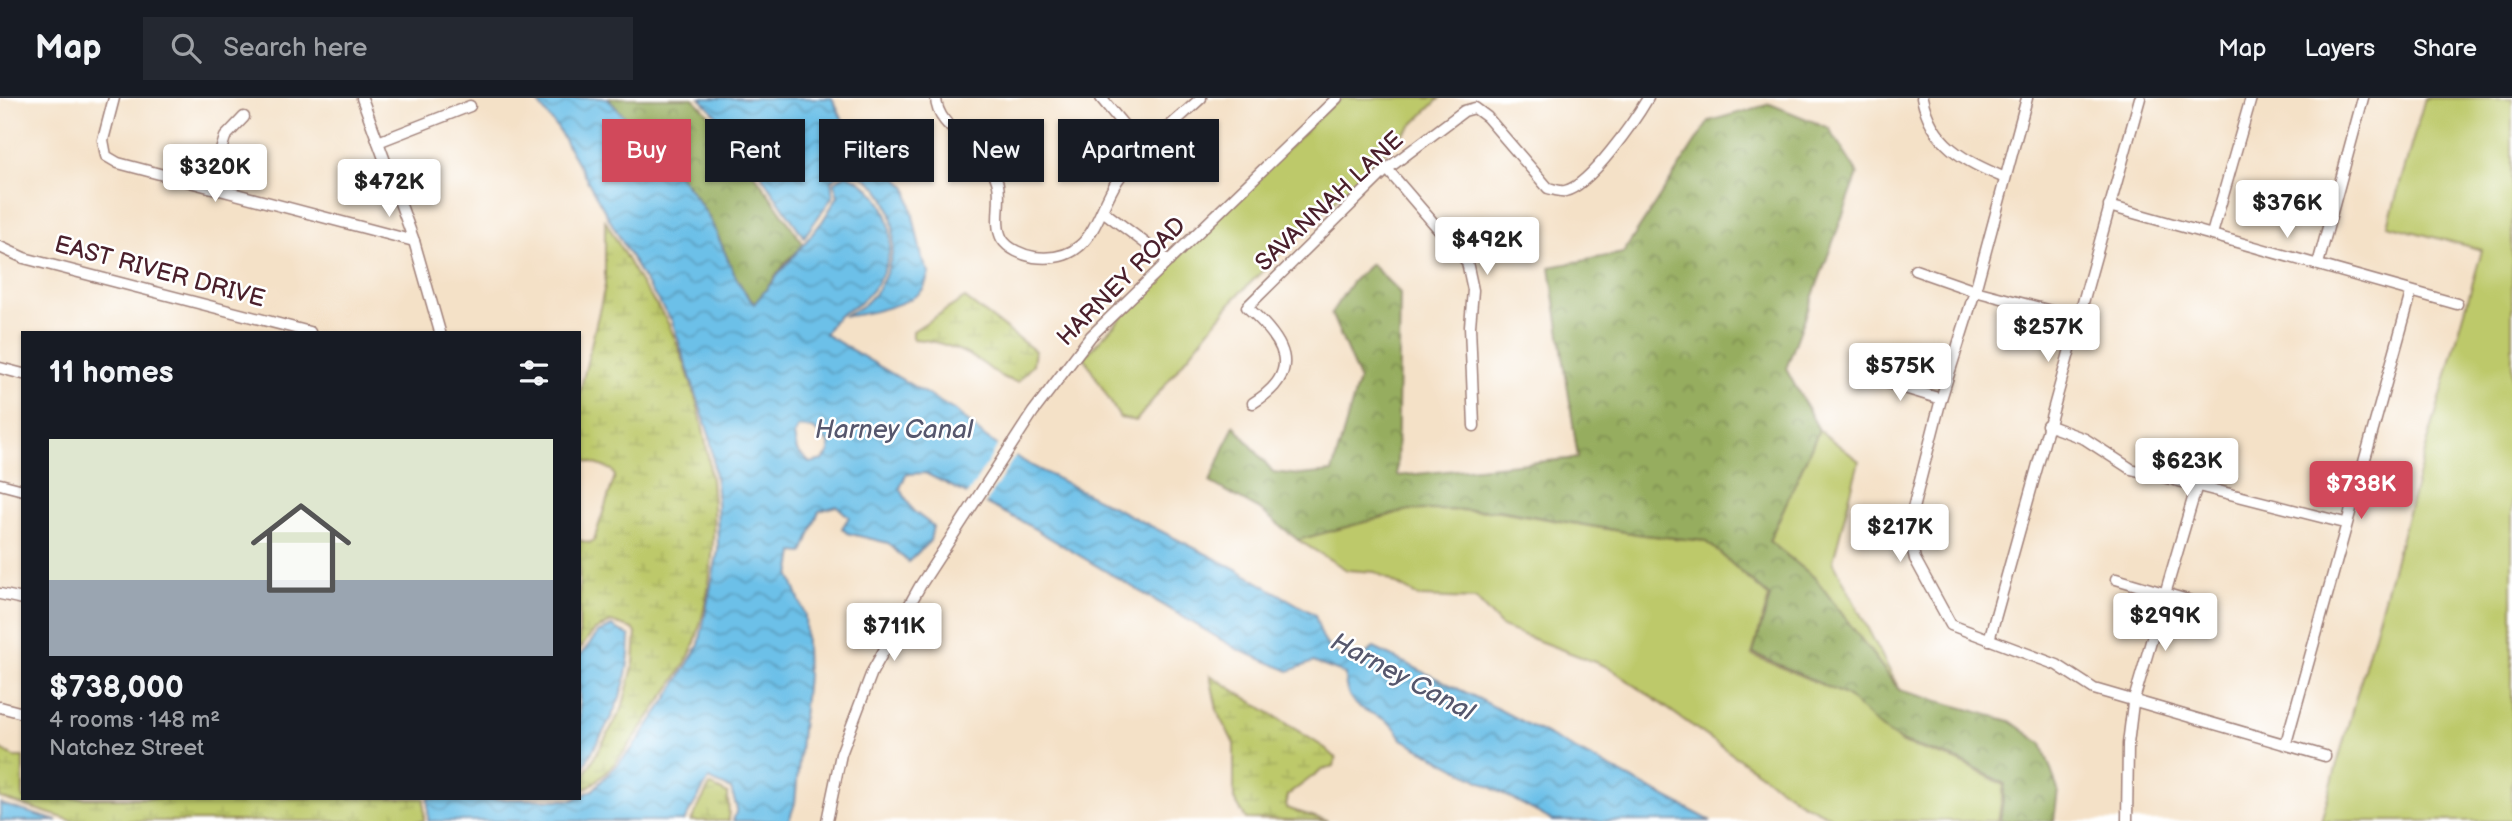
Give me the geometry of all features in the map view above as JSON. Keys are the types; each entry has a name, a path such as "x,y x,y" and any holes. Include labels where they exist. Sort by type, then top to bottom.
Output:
{"street":[{"path":"114,98 103,139 106,156 118,163 414,241"},
{"path":"362,98 414,241 440,331"},
{"path":"936,98 943,121 978,148 989,161 1000,195 999,227 1002,239 1015,250 1033,257 1067,253 1096,229 1117,182"},
{"path":"1101,98 1118,119"},
{"path":"1178,119 1200,98"},
{"name":"HARNEY ROAD","path":"827,821 841,754 872,672 920,586 1016,437 1091,336 1337,98"},
{"name":"SAVANNAH LANE","path":"1253,403 1270,392 1282,374 1284,351 1273,330 1247,307 1387,169 1464,111 1475,108 1487,117 1548,188 1563,191 1577,185 1622,139 1648,98"},
{"path":"1922,98 1926,114 1939,139 1978,166 2005,178"},
{"path":"2027,98 1975,291 1941,399 1908,528 1915,559 1951,625 2057,664 2094,689 2133,703 2286,743 2325,756"},
{"path":"1989,640 2140,98"},
{"path":"2212,234 2251,98"},
{"path":"2318,264 2363,98"},
{"path":"378,142 470,106"},
{"path":"210,187 225,137 244,117"},
{"path":"1387,169 1466,262 1469,270 1474,290 1469,326 1474,426"},
{"path":"2109,206 2457,304"},
{"path":"1104,212 1169,261"},
{"name":"EAST RIVER DRIVE","path":"0,247 24,258 306,331"},
{"path":"1915,270 1975,291 2078,318"},
{"path":"2286,743 2411,293"},
{"path":"0,368 21,373"},
{"path":"1868,377 1941,399"},
{"path":"2047,425 2085,439 2131,470 2345,523"},
{"path":"0,484 21,489"},
{"path":"2127,821 2128,744 2133,703 2167,595 2197,485"},
{"path":"2116,579 2208,606"},
{"path":"0,594 21,599"},
{"path":"0,707 21,712"}],"green space":[{"path":"607,98 693,98 713,119 705,119 705,182 760,182 804,245 787,261 755,304 740,283 707,214 684,182 691,182 691,119 627,119"},
{"path":"1343,98 1440,98 1235,298 1136,421 1120,418 1084,357 1183,252 1326,110"},
{"path":"2425,98 2512,98 2512,821 2321,821 2482,250 2388,225"},
{"path":"1770,104 1829,128 1858,174 1786,369 1819,430 1769,541 1815,578 1899,690 2010,721 2042,744 2058,790 2054,821 2000,821 2005,784 1959,760 1903,742 1881,728 1846,695 1753,653 1770,597 1706,541 1643,535 1498,510 1409,510 1298,540 1260,510 1210,482 1234,425 1273,472 1300,475 1332,472 1359,379 1331,313 1352,282 1371,264 1400,293 1397,476 1578,458 1550,267 1623,253 1709,121"},
{"path":"605,220 642,285 669,325 684,363 706,441 713,522 705,603 695,642 687,660 621,756 601,777 581,791 581,781 622,709 634,663 636,633 633,629 611,622 595,630 581,648 581,541 589,543 594,540 615,476 612,470 581,459 581,388 605,286"},
{"path":"965,298 1035,351 1033,364 1018,382 1000,376 959,350 931,341 913,339 913,331"},
{"path":"1819,430 1859,461 1833,561 1899,689 1815,578 1769,541"},
{"path":"1409,510 1498,511 1643,535 1706,541 1769,597 1752,655 1846,695 1902,743 1958,761 2004,785 1998,821 1839,821 1803,804 1610,668 1502,627 1476,599 1420,597 1375,572 1347,570 1298,540"},
{"path":"1210,675 1325,748 1336,758 1334,766 1321,770 1288,795 1286,808 1328,821 1246,819 1234,799 1234,744 1217,710"},
{"path":"0,749 14,757 21,757 21,800 424,800 424,821 73,821 0,798"},
{"path":"710,785 728,794 729,821 691,821"}],"water":[{"name":"Harney Canal","path":"534,98 607,98 627,119 602,119 602,182 683,182 706,213 733,272 754,304 822,222 838,196 834,183 864,184 877,197 886,212 890,248 886,266 864,299 839,316 825,334 957,412 986,438 1030,465 1234,568 1315,615 1324,641 1333,651 1358,660 1374,648 1479,699 1711,821 1553,821 1402,739 1387,721 1359,707 1352,700 1345,674 1313,662 1289,671 1239,650 1021,521 925,473 906,474 900,488 913,511 933,526 930,541 908,562 888,543 847,533 842,528 849,517 837,506 819,511 803,553 794,552 790,576 805,615 807,676 795,803 789,821 733,821 737,809 731,789 709,779 684,821 428,821 428,800 581,800 581,796 593,790 632,749 668,697 699,645 718,551 717,491 710,437 672,321 644,280 558,129","holes":["798,427 813,429 829,443 829,453 823,460 810,463 797,451 794,435"]},
{"path":"700,98 832,98 842,119 819,119 819,182 831,182 833,196 804,237 766,182 805,182 805,119 720,119"},
{"path":"870,182 901,182 907,188 922,258 929,273 923,289 909,300 862,314 843,316 867,302 888,268 893,247 893,227 889,207 879,190"},
{"path":"612,626 630,636 629,658 626,677 615,709 581,771 581,654 598,633"},
{"path":"0,803 4,805 57,821 0,821"}],"pier":[{"path":"1000,442 1017,453 984,506 966,497"}]}
